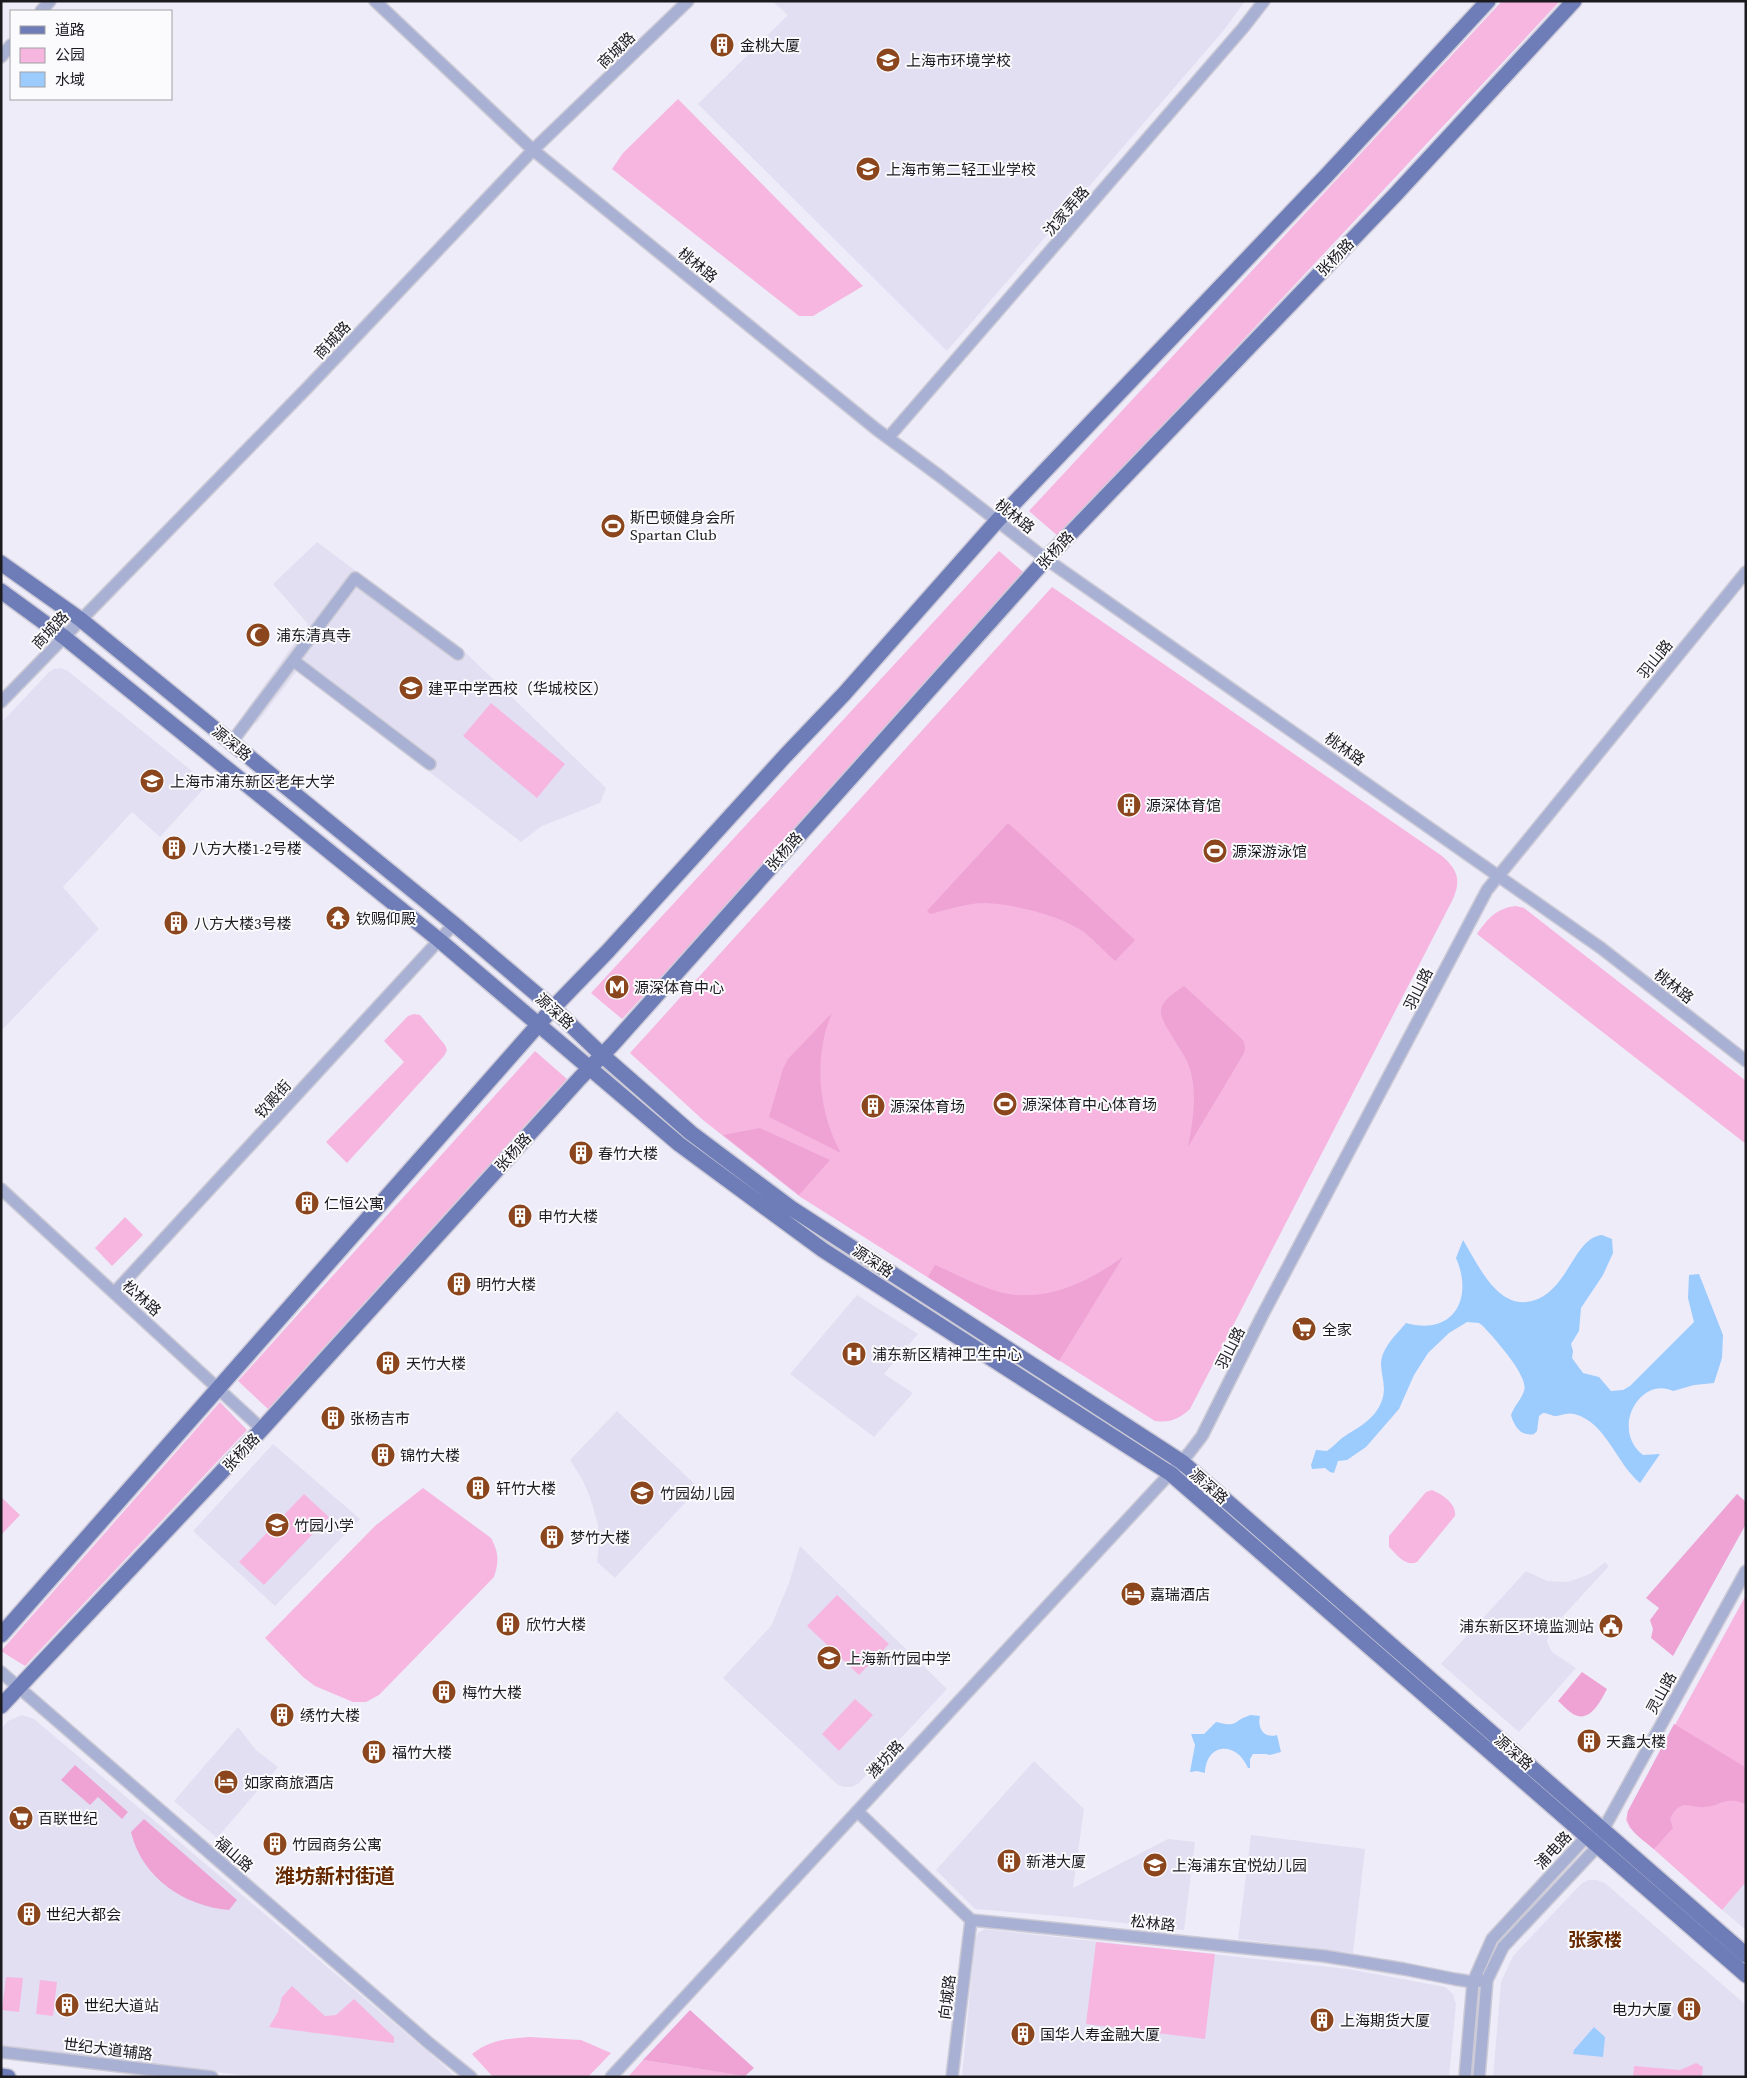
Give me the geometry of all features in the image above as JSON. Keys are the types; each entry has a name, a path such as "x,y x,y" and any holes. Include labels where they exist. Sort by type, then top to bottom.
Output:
{"main road":[{"path":"1,1635 538,1024 608,951 785,756 844,694 997,522 1326,176 1488,1"},
{"name":"张杨路","path":"1,1706 262,1429 602,1055 1046,559 1395,195 1574,1"},
{"name":"源深路","path":"1,563 80,619 454,924 553,1008 602,1055 692,1133 791,1208 1182,1462 1746,1955"},
{"name":"源深路","path":"1,590 64,637 439,940 679,1144 816,1244 1171,1474 1746,1975"},
{"path":"1,2076 8,2077"}],"street":[{"name":"桃林路","path":"375,1 533,150 888,438 1046,559 1601,948 1746,1061"},
{"name":"商城路","path":"1,702 309,386 533,150 688,1"},
{"name":"沈家弄路","path":"888,438 1244,28 1264,1"},
{"path":"1,57 10,46"},
{"name":"羽山路","path":"1182,1462 1202,1436 1478,905 1498,876 1746,572"},
{"path":"231,743 355,578 458,654"},
{"path":"294,660 430,764"},
{"name":"钦殿街","path":"114,1293 454,924"},
{"name":"松林路","path":"1,1189 262,1429"},
{"name":"潍坊路","path":"611,2077 1182,1462"},
{"name":"灵山路","path":"1603,1830 1746,1571"},
{"name":"福山路","path":"1,1672 430,2044 472,2077"},
{"path":"857,1811 971,1920"},
{"name":"浦电路","path":"1479,2077 1487,1980 1502,1947 1603,1830"},
{"name":"浦电路","path":"1465,2077 1473,1982 1492,1939 1592,1842"},
{"name":"松林路","path":"971,1920 1324,1956 1473,1982 1487,1980"},
{"name":"向城路","path":"952,2077 971,1920"},
{"name":"世纪大道辅路","path":"1,2052 212,2077"}],"shaded area":[{"path":"772,1 1245,1 1224,30 947,351 698,104 788,15"},
{"name":"建平中学西校（华城校区）","path":"317,542 466,653 606,788 600,803 542,826 521,842 297,671 256,724 243,715 308,624 273,584"},
{"path":"61,668 68,671 208,784 160,837 132,812 63,887 99,929 1,1031 1,723 48,673 54,669"},
{"path":"1008,823 1135,940 1115,961 1084,932 1062,920 1036,912 984,903 963,905 930,914 927,911"},
{"path":"1184,986 1243,1040 1245,1047 1244,1053 1188,1147 1194,1106 1192,1076 1186,1060 1164,1023 1161,1011 1167,999"},
{"path":"832,1013 822,1047 820,1065 821,1084 827,1120 841,1153 769,1117 783,1069 788,1059"},
{"path":"760,1128 830,1160 799,1195 723,1135"},
{"path":"1123,1257 1059,1361 928,1277 935,1265 997,1291 1008,1294 1032,1295 1060,1290 1073,1285 1099,1273"},
{"name":"浦东新区精神卫生中心","path":"857,1295 918,1334 884,1374 913,1393 874,1437 790,1374"},
{"name":"竹园幼儿园","path":"617,1411 699,1488 615,1578 597,1562 598,1525 590,1497 582,1479 570,1460"},
{"name":"竹园小学","path":"273,1444 360,1519 275,1606 193,1531"},
{"path":"1737,1494 1746,1502 1746,1524 1673,1656 1651,1638 1653,1629 1650,1620 1659,1608 1646,1598"},
{"name":"上海新竹园中学","path":"800,1546 947,1689 858,1784 851,1787 838,1785 723,1678 771,1626 789,1583"},
{"path":"1605,1562 1609,1566 1554,1626 1548,1637 1547,1642 1552,1652 1576,1668 1519,1732 1441,1664 1526,1571 1547,1581 1568,1582 1590,1574"},
{"path":"1582,1672 1607,1689 1602,1699 1590,1713 1585,1716 1579,1716 1571,1713 1558,1701"},
{"path":"22,1715 34,1719 441,2063 455,2077 259,2077 1,2047 1,1729 8,1721"},
{"path":"1674,1724 1745,1767 1746,1804 1728,1801 1704,1807 1681,1806 1675,1810 1670,1819 1673,1828 1654,1849 1635,1833 1627,1817 1628,1811"},
{"path":"238,1727 256,1750 278,1767 217,1838 174,1801"},
{"path":"1034,1761 1084,1809 1073,1888 1168,1839 1195,1842 1184,1930 1070,1917 975,1909 936,1870"},
{"path":"75,1765 128,1812 122,1819 98,1797 90,1805 61,1780"},
{"path":"144,1819 237,1900 229,1910 196,1903 167,1887 155,1876 145,1863 131,1832"},
{"path":"1251,1835 1365,1849 1353,1953 1238,1939"},
{"path":"1589,1880 1605,1883 1746,2005 1746,2077 1493,2077 1501,1982 1513,1956 1582,1883"},
{"path":"1746,1882 1746,1930 1722,1910"},
{"path":"985,1929 1348,1969 1445,1987 1453,1994 1456,2004 1449,2077 962,2077 975,1940 978,1933"},
{"path":"690,2010 754,2068 745,2076 643,2060"}],"green space":[{"path":"1502,1 1560,1 1059,537 1029,511"},
{"path":"678,99 863,286 813,316 799,316 612,169 623,153"},
{"path":"999,551 1030,578 622,1019 591,993"},
{"name":"源深体育中心","path":"1052,587 1442,856 1455,871 1457,881 1453,899 1190,1409 1178,1418 1170,1421 1155,1421 799,1196 703,1120 630,1053"},
{"path":"491,703 565,764 537,798 463,736"},
{"path":"1516,906 1524,908 1746,1081 1746,1144 1477,934 1485,923 1498,912"},
{"path":"420,1015 447,1050 444,1056 347,1163 326,1142 404,1062 384,1041 408,1016"},
{"path":"535,1051 567,1079 268,1409 238,1381"},
{"path":"125,1217 143,1235 112,1266 95,1248"},
{"path":"220,1402 247,1430 25,1666 1,1651"},
{"path":"423,1488 491,1538 496,1548 497,1558 494,1577 379,1695 366,1702 353,1702 315,1686 303,1677 265,1638 375,1526"},
{"path":"1432,1490 1444,1497 1454,1507 1455,1516 1417,1562 1405,1562 1389,1547 1389,1536 1426,1492"},
{"path":"304,1494 329,1517 264,1585 239,1562"},
{"path":"1,1497 20,1515 1,1535"},
{"path":"837,1595 889,1644 859,1675 807,1626"},
{"path":"1746,1595 1746,1882 1722,1910 1630,1828 1626,1820 1628,1811"},
{"path":"855,1699 873,1715 839,1751 822,1734"},
{"path":"1096,1942 1215,1954 1205,2039 1086,2024"},
{"path":"6,1977 23,1978 19,2012 2,2010"},
{"path":"40,1980 57,1982 53,2016 36,2014"},
{"path":"292,1986 325,2016 336,2015 354,1999 394,2037 394,2043 269,2027 278,2012 282,1997"},
{"path":"529,2037 581,2040 611,2053 588,2077 493,2077 472,2054 499,2041"},
{"path":"643,2060 753,2077 628,2077"},
{"path":"1696,2063 1703,2067 1702,2077 1633,2077 1634,2066 1680,2070"}],"water":[{"path":"1602,1235 1612,1239 1613,1253 1603,1275 1581,1308 1579,1331 1571,1344 1572,1358 1583,1373 1599,1377 1611,1391 1623,1390 1630,1386 1694,1322 1688,1298 1689,1275 1699,1274 1723,1335 1722,1358 1714,1383 1694,1385 1673,1391 1661,1388 1650,1391 1640,1398 1633,1408 1629,1419 1629,1432 1633,1444 1643,1455 1660,1454 1640,1483 1624,1465 1603,1434 1585,1418 1574,1414 1554,1416 1543,1413 1539,1416 1537,1431 1534,1434 1525,1434 1519,1430 1511,1415 1524,1391 1522,1376 1510,1357 1483,1326 1479,1323 1467,1322 1449,1333 1428,1353 1414,1375 1399,1409 1366,1447 1347,1460 1338,1461 1334,1473 1325,1468 1312,1469 1311,1465 1316,1450 1327,1451 1342,1438 1364,1424 1378,1409 1384,1393 1382,1359 1390,1342 1406,1323 1422,1326 1436,1324 1447,1319 1455,1311 1460,1300 1462,1287 1461,1273 1456,1258 1463,1240 1490,1283 1509,1299 1520,1302 1532,1301 1554,1287 1563,1277 1584,1245 1592,1238"},
{"path":"1251,1715 1260,1716 1260,1725 1265,1734 1277,1735 1281,1752 1270,1755 1253,1754 1250,1759 1250,1768 1248,1768 1237,1753 1223,1749 1211,1755 1205,1773 1190,1772 1195,1745 1191,1734 1204,1734 1216,1722 1232,1724"},
{"path":"1594,2027 1605,2037 1603,2057 1573,2054 1574,2050"}],"place":[{"name":"金桃大厦","path":"722,45"},
{"name":"上海市环境学校","path":"888,60"},
{"name":"上海市第二轻工业学校","path":"868,169"},
{"name":"斯巴顿健身会所 Spartan Club","path":"613,526"},
{"name":"浦东清真寺","path":"258,635"},
{"name":"建平中学西校（华城校区）","path":"411,688"},
{"name":"上海市浦东新区老年大学","path":"152,781"},
{"name":"源深体育馆","path":"1129,805"},
{"name":"八方大楼1-2号楼","path":"174,848"},
{"name":"源深游泳馆","path":"1215,851"},
{"name":"钦赐仰殿","path":"338,918"},
{"name":"八方大楼3号楼","path":"176,923"},
{"name":"源深体育中心","path":"617,987"},
{"name":"源深体育中心体育场","path":"1005,1104"},
{"name":"源深体育场","path":"873,1106"},
{"name":"春竹大楼","path":"581,1153"},
{"name":"仁恒公寓","path":"307,1203"},
{"name":"申竹大楼","path":"520,1216"},
{"name":"明竹大楼","path":"459,1284"},
{"name":"全家","path":"1304,1329"},
{"name":"浦东新区精神卫生中心","path":"854,1354"},
{"name":"天竹大楼","path":"388,1363"},
{"name":"张杨吉市","path":"333,1418"},
{"name":"锦竹大楼","path":"383,1455"},
{"name":"轩竹大楼","path":"478,1488"},
{"name":"竹园幼儿园","path":"642,1493"},
{"name":"竹园小学","path":"277,1525"},
{"name":"梦竹大楼","path":"552,1537"},
{"name":"嘉瑞酒店","path":"1133,1594"},
{"name":"欣竹大楼","path":"508,1624"},
{"name":"浦东新区环境监测站","path":"1611,1626"},
{"name":"上海新竹园中学","path":"829,1658"},
{"name":"梅竹大楼","path":"444,1692"},
{"name":"绣竹大楼","path":"282,1715"},
{"name":"天鑫大楼","path":"1589,1741"},
{"name":"福竹大楼","path":"374,1752"},
{"name":"如家商旅酒店","path":"226,1782"},
{"name":"百联世纪","path":"21,1818"},
{"name":"竹园商务公寓","path":"275,1844"},
{"name":"新港大厦","path":"1009,1861"},
{"name":"上海浦东宜悦幼儿园","path":"1155,1865"},
{"name":"世纪大都会","path":"29,1914"},
{"name":"世纪大道站","path":"67,2005"},
{"name":"电力大厦","path":"1689,2009"},
{"name":"上海期货大厦","path":"1322,2020"},
{"name":"国华人寿金融大厦","path":"1023,2034"}],"district":[{"name":"潍坊新村街道","path":"335,1876"},
{"name":"张家楼","path":"1595,1939"}]}
